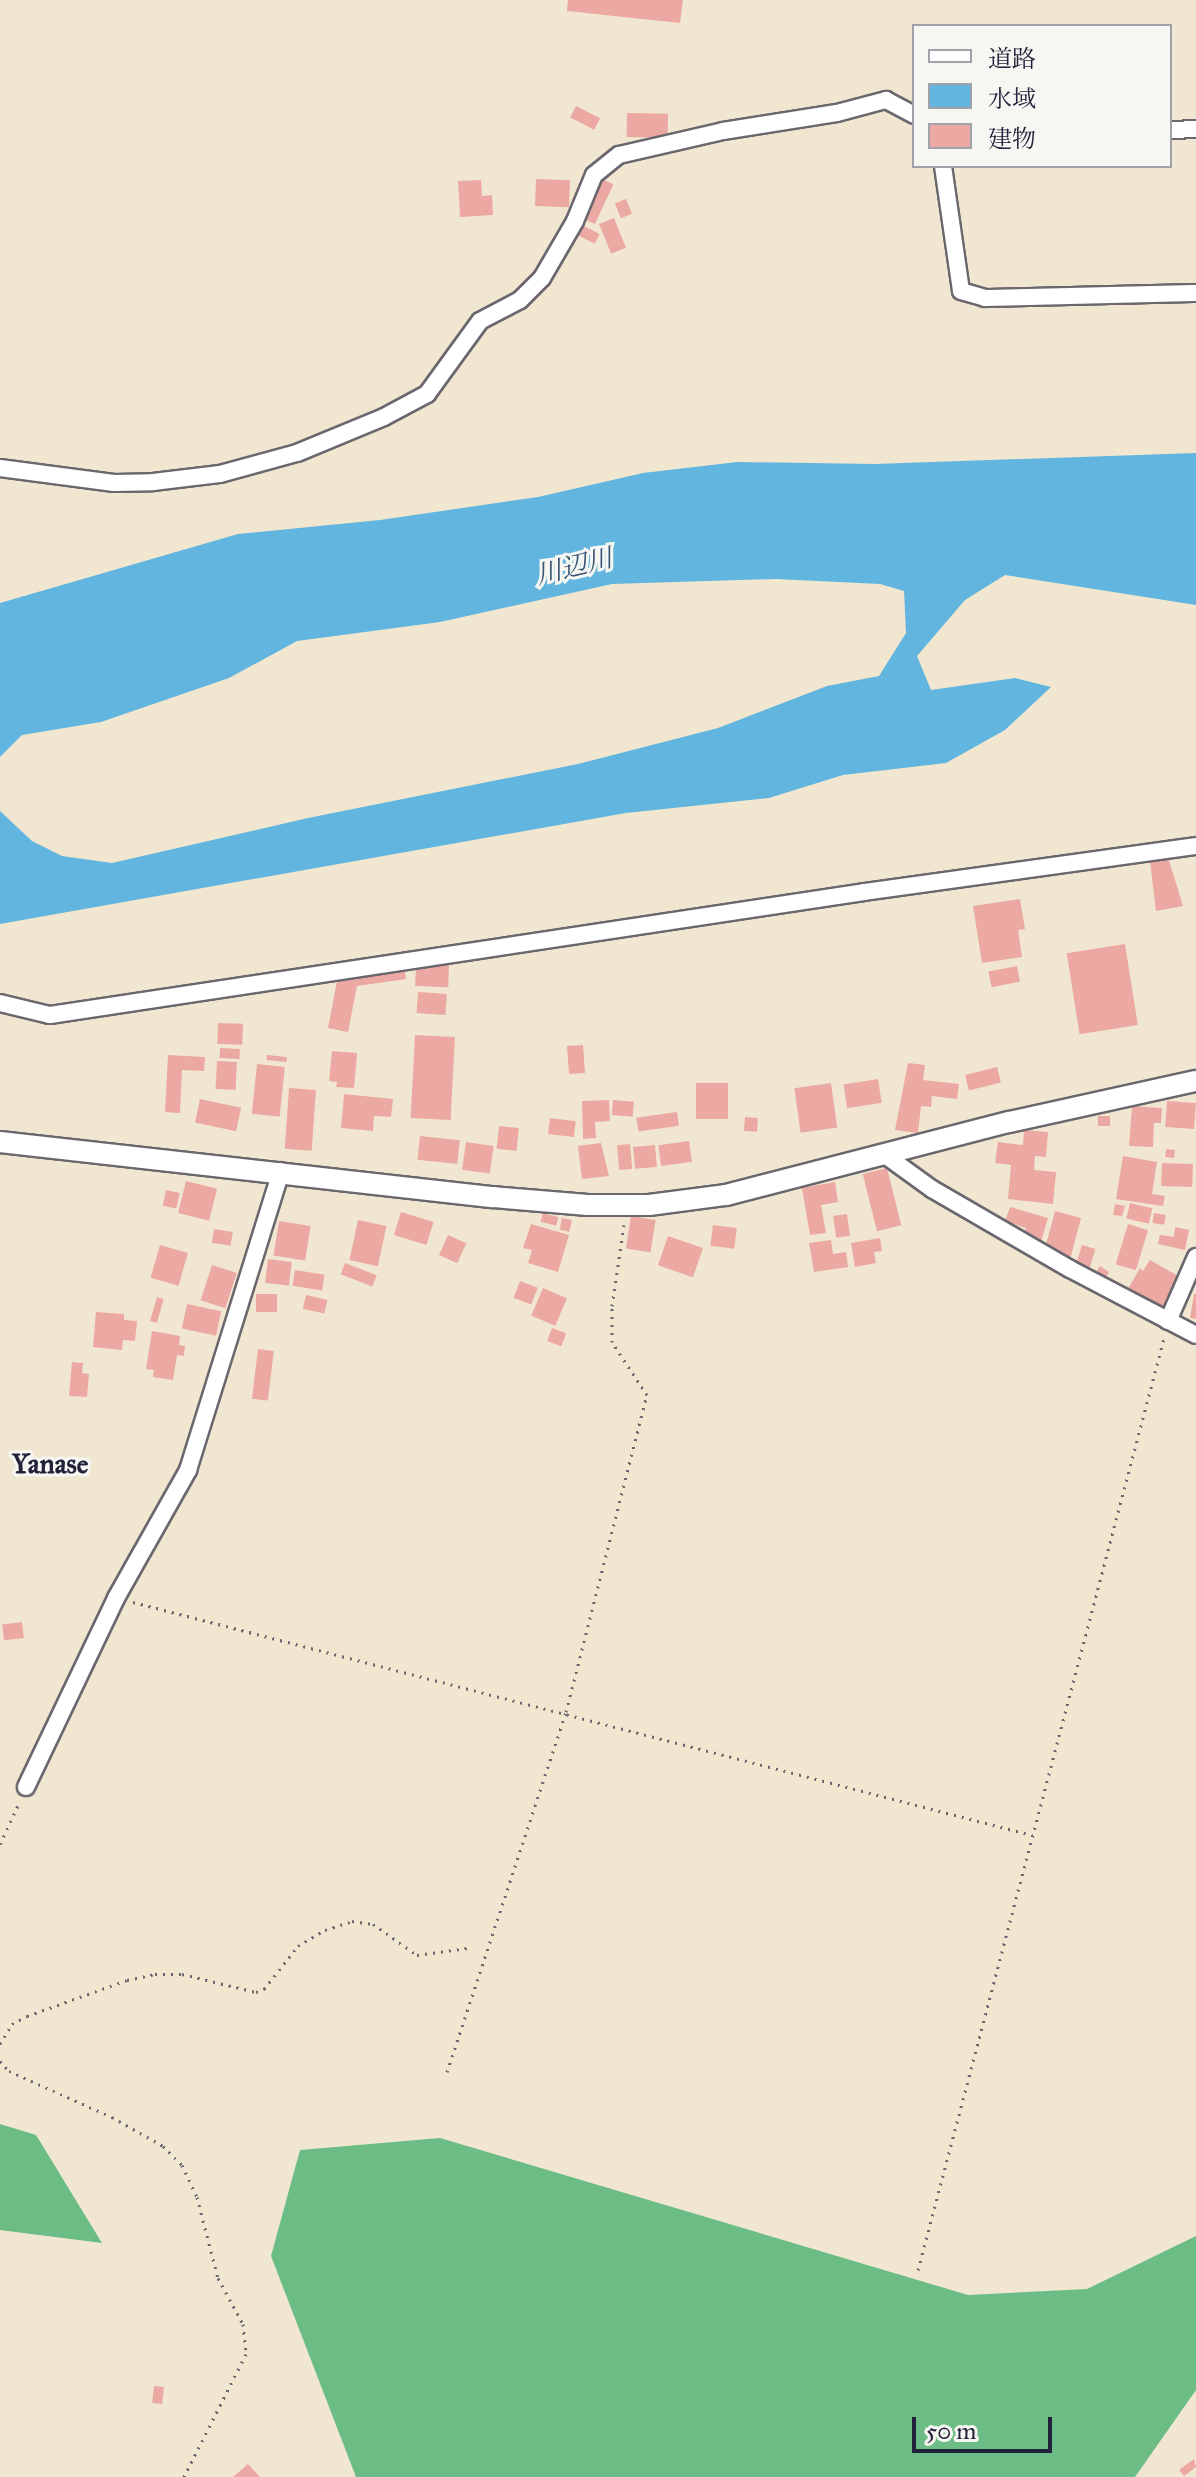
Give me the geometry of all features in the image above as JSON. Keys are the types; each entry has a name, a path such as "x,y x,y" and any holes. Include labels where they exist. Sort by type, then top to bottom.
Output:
{"street":[{"path":"0,468 114,483 153,482 220,474 297,453 384,417 427,394 480,321 520,300 542,278 575,221 594,175 619,155 723,131 837,113 886,100 912,114"},
{"path":"1172,130 1196,129"},
{"path":"943,168 961,291 985,298 1196,293"},
{"path":"0,1003 50,1015 848,894 1196,846"},
{"path":"0,1142 493,1197 627,1205 726,1195 1052,1111 1196,1081"},
{"path":"885,1155 946,1197 1070,1269 1196,1335"},
{"path":"26,1787 116,1598 188,1470 281,1171"},
{"path":"1168,1321 1196,1257"}],"path":[{"path":"447,2072 566,1712 647,1395 612,1342 612,1306 627,1205"},
{"path":"918,2270 1168,1321"},
{"path":"116,1598 1032,1835"},
{"path":"0,1844 26,1787"},
{"path":"0,2044 12,2024 27,2016 127,1980 155,1974 182,1974 256,1992 264,1989 298,1946 325,1930 352,1921 373,1924 417,1955 468,1948"},
{"path":"0,2061 9,2071 143,2132 182,2165 197,2197 218,2278 243,2324 246,2354 184,2477"}],"green space":[{"path":"0,2124 36,2135 102,2243 0,2230"},
{"path":"440,2138 968,2295 1087,2289 1196,2236 1196,2390 1135,2477 356,2477 271,2256 300,2150"}],"water":[{"name":"川辺川","path":"1196,453 1196,605 1005,575 965,600 917,656 931,690 1015,678 1051,687 1005,730 946,763 843,775 769,798 626,813 0,924 0,811 32,841 62,856 112,863 308,818 578,764 718,728 827,686 879,676 906,633 904,591 880,584 776,579 612,584 440,622 297,641 229,678 101,722 22,735 0,757 0,603 238,534 380,520 538,497 643,473 737,462 875,464"}],"building":[{"path":"568,0 683,0 680,23 567,11"},
{"path":"576,106 600,118 594,130 570,118"},
{"path":"627,113 668,114 668,138 627,137"},
{"path":"598,177 613,184 595,224 579,217"},
{"path":"536,179 570,180 569,207 535,206"},
{"path":"481,180 482,196 492,195 493,215 460,217 458,181"},
{"path":"626,199 632,214 621,218 615,203"},
{"path":"614,218 626,248 611,254 599,224"},
{"path":"580,224 600,234 595,244 575,234"},
{"path":"1168,857 1183,906 1156,911 1150,861"},
{"path":"1020,899 1025,929 1018,930 1022,957 982,963 973,906"},
{"path":"1125,944 1138,1025 1080,1034 1067,953"},
{"path":"416,964 449,965 448,987 415,986"},
{"path":"404,966 406,979 357,986 348,1032 328,1028 338,976"},
{"path":"1017,966 1020,982 992,987 989,972"},
{"path":"418,992 447,994 445,1015 417,1013"},
{"path":"218,1023 243,1024 242,1045 217,1044"},
{"path":"415,1035 455,1037 451,1120 411,1118"},
{"path":"583,1045 585,1073 569,1074 567,1046"},
{"path":"220,1048 240,1049 239,1059 219,1058"},
{"path":"332,1051 357,1053 354,1088 336,1087 337,1082 329,1081"},
{"path":"168,1055 205,1057 204,1071 182,1070 180,1113 165,1112"},
{"path":"267,1055 287,1057 286,1062 266,1060"},
{"path":"217,1061 237,1062 236,1090 216,1089"},
{"path":"908,1063 925,1065 923,1080 959,1084 957,1099 932,1096 931,1107 921,1106 918,1133 895,1130"},
{"path":"257,1064 285,1067 280,1117 252,1114"},
{"path":"997,1067 1001,1083 969,1091 965,1075"},
{"path":"878,1079 882,1103 847,1108 843,1084"},
{"path":"696,1083 728,1083 728,1119 696,1119"},
{"path":"831,1083 837,1128 801,1133 794,1088"},
{"path":"289,1088 316,1090 312,1151 285,1149"},
{"path":"344,1094 393,1099 391,1117 374,1116 373,1131 341,1128"},
{"path":"200,1099 241,1108 236,1131 195,1122"},
{"path":"609,1100 610,1121 595,1122 596,1138 583,1139 582,1101"},
{"path":"613,1100 634,1102 633,1117 612,1115"},
{"path":"1167,1101 1196,1103 1194,1129 1165,1127"},
{"path":"1132,1106 1162,1108 1161,1123 1154,1123 1153,1147 1129,1146"},
{"path":"677,1112 679,1126 638,1132 636,1118"},
{"path":"1098,1116 1110,1116 1110,1126 1098,1126"},
{"path":"745,1117 758,1118 757,1132 744,1131"},
{"path":"550,1118 576,1121 574,1137 548,1134"},
{"path":"499,1126 519,1128 516,1151 497,1149"},
{"path":"1024,1130 1048,1132 1046,1157 1035,1156 1034,1170 1056,1172 1053,1204 1008,1199 1011,1165 995,1163 998,1142 1023,1145"},
{"path":"420,1136 460,1140 457,1164 417,1160"},
{"path":"689,1141 692,1162 661,1166 658,1145"},
{"path":"466,1142 494,1146 490,1174 462,1170"},
{"path":"601,1143 609,1176 582,1179 578,1146"},
{"path":"630,1144 632,1169 619,1170 617,1145"},
{"path":"655,1145 657,1167 635,1169 633,1147"},
{"path":"1166,1149 1175,1150 1174,1158 1165,1157"},
{"path":"1123,1156 1157,1162 1152,1194 1165,1196 1163,1206 1116,1199"},
{"path":"1162,1163 1193,1164 1192,1187 1161,1186"},
{"path":"887,1168 901,1225 877,1231 863,1174"},
{"path":"186,1181 217,1189 209,1221 178,1213"},
{"path":"835,1182 838,1202 821,1205 826,1233 810,1235 802,1188"},
{"path":"166,1190 180,1193 176,1209 163,1206"},
{"path":"1130,1203 1152,1208 1149,1224 1126,1219"},
{"path":"1115,1204 1125,1206 1122,1216 1113,1215"},
{"path":"1010,1207 1048,1218 1041,1242 1023,1237 1026,1228 1005,1221"},
{"path":"1055,1211 1081,1218 1071,1257 1045,1250"},
{"path":"401,1212 434,1222 426,1245 394,1235"},
{"path":"543,1213 558,1217 556,1226 541,1222"},
{"path":"1154,1213 1166,1215 1164,1225 1152,1223"},
{"path":"847,1214 850,1236 836,1238 833,1216"},
{"path":"631,1216 656,1220 651,1253 626,1249"},
{"path":"562,1218 572,1220 570,1232 560,1230"},
{"path":"358,1220 386,1226 378,1266 349,1260"},
{"path":"279,1221 311,1226 305,1261 274,1256"},
{"path":"531,1224 569,1235 558,1272 528,1263 532,1250 523,1248"},
{"path":"1128,1224 1148,1230 1136,1270 1116,1264"},
{"path":"713,1225 737,1228 734,1249 710,1246"},
{"path":"1175,1227 1189,1230 1185,1250 1158,1244 1160,1235 1174,1237"},
{"path":"214,1229 233,1232 231,1246 212,1243"},
{"path":"448,1235 466,1243 457,1263 439,1255"},
{"path":"668,1236 703,1248 693,1277 658,1265"},
{"path":"880,1238 882,1251 874,1252 876,1263 855,1267 851,1243"},
{"path":"831,1240 833,1254 846,1252 848,1267 814,1272 809,1243"},
{"path":"160,1245 188,1253 179,1286 151,1278"},
{"path":"1082,1245 1095,1249 1089,1269 1076,1265"},
{"path":"268,1259 292,1262 289,1286 265,1283"},
{"path":"1150,1260 1180,1277 1162,1308 1128,1289 1140,1268 1143,1271"},
{"path":"345,1263 377,1275 372,1286 341,1274"},
{"path":"212,1265 237,1273 225,1308 201,1300"},
{"path":"1100,1266 1109,1272 1103,1281 1094,1275"},
{"path":"295,1270 325,1275 322,1290 292,1286"},
{"path":"520,1281 538,1288 531,1305 514,1298"},
{"path":"543,1288 567,1298 555,1326 531,1316"},
{"path":"256,1294 277,1294 277,1312 256,1312"},
{"path":"1196,1294 1196,1319 1190,1318"},
{"path":"306,1295 327,1300 324,1314 303,1309"},
{"path":"157,1297 164,1299 157,1323 150,1321"},
{"path":"187,1304 221,1311 216,1336 182,1328"},
{"path":"96,1312 124,1314 124,1320 137,1321 135,1341 123,1340 122,1350 93,1347"},
{"path":"552,1328 566,1333 561,1346 547,1341"},
{"path":"152,1331 180,1336 179,1345 185,1346 184,1356 177,1355 173,1380 153,1377 154,1370 146,1369"},
{"path":"258,1349 274,1351 268,1401 252,1399"},
{"path":"72,1362 83,1363 82,1373 89,1374 87,1397 69,1396"},
{"path":"22,1622 24,1638 4,1640 2,1624"},
{"path":"154,2386 164,2387 162,2404 152,2403"},
{"path":"1194,2459 1196,2467 1184,2476 1179,2470"},
{"path":"248,2464 260,2477 233,2477"}],"district":[{"name":"Yanase","path":"50,1464"}]}
